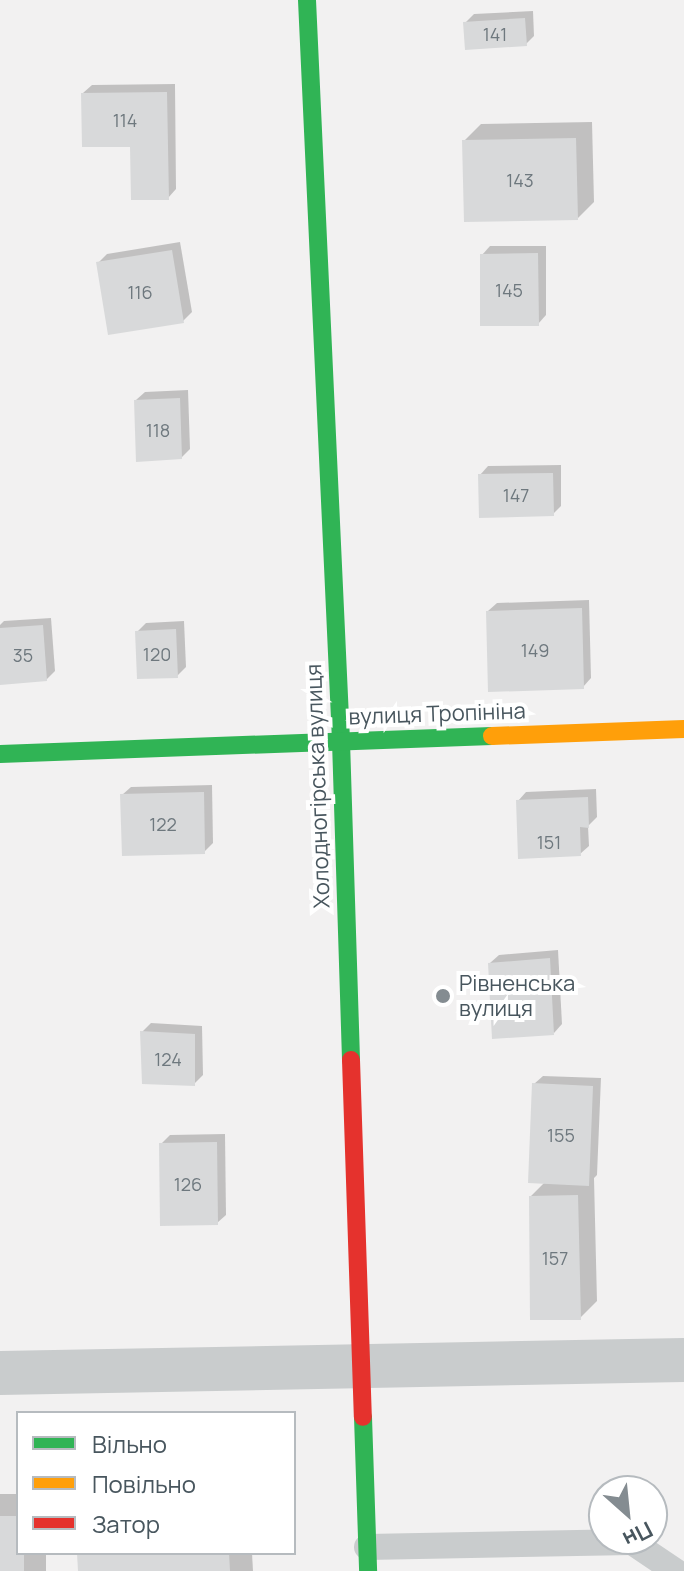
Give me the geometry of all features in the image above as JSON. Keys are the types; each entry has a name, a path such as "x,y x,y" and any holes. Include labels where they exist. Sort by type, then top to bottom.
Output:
{"main road":[{"name":"Холодногірська вулиця","path":"307,0 341,741 367,1559"},
{"name":"вулиця Тропініна","path":"0,754 684,729"}],"street":[{"path":"0,1373 684,1360"}],"lane":[{"path":"367,1559 632,1542 675,1571"}],"building":[{"path":"525,18 527,46 465,50 463,22"},
{"path":"167,92 169,200 131,200 130,147 82,147 81,93"},
{"path":"576,138 578,220 464,222 462,140"},
{"path":"172,250 184,323 108,335 96,262"},
{"path":"538,253 539,326 480,326 480,254"},
{"path":"180,398 182,459 136,462 134,400"},
{"path":"553,473 554,516 479,518 478,474"},
{"path":"582,608 584,689 488,692 486,611"},
{"path":"43,625 47,681 0,685 0,628"},
{"path":"176,629 178,678 137,679 135,631"},
{"path":"204,792 205,854 122,856 120,794"},
{"path":"588,797 589,828 580,827 581,856 518,859 516,800"},
{"path":"550,958 554,1035 492,1039 488,963"},
{"path":"140,1031 195,1034 195,1086 142,1084"},
{"path":"532,1083 593,1086 589,1186 528,1183"},
{"path":"217,1142 218,1225 160,1226 159,1143"},
{"path":"578,1195 581,1320 530,1320 529,1196"},
{"path":"0,1516 16,1516 16,1555 24,1555 24,1571 0,1571"},
{"path":"77,1555 229,1555 230,1571 78,1571"}],"traffic: fast":[{"path":"307,0 341,741 351,1060"},
{"path":"0,754 492,736"},
{"path":"363,1417 368,1571"}],"traffic: slow":[{"path":"492,736 684,729"}],"traffic: jam":[{"path":"351,1060 363,1417"}],"place":[{"name":"Рівненська вулиця","path":"443,996"}]}
